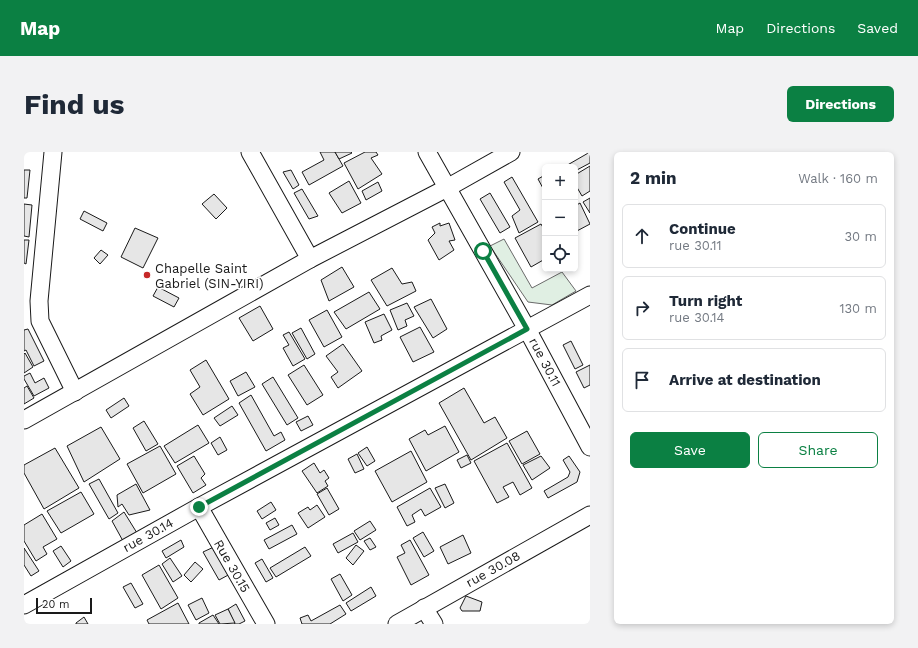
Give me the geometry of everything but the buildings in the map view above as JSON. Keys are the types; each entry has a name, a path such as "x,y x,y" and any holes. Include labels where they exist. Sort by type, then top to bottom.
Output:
{"street":[{"path":"53,152 39,301 40,321 75,392"},
{"path":"250,152 310,259"},
{"name":"rue 30.11","path":"427,152 527,329 590,447"},
{"path":"24,420 310,259 447,188 511,152"},
{"name":"rue 30.14","path":"24,605 199,507 590,295"},
{"name":"Rue 30.15","path":"199,507 266,624"},
{"name":"rue 30.08","path":"397,624 590,515"},
{"path":"424,608 434,624"}],"green space":[{"path":"504,239 532,288 562,272 576,291 552,305 528,302 490,246"}],"place":[{"name":"Chapelle Saint Gabriel (SIN-YIRI)","path":"147,275"}],"route":[{"path":"199,507 527,329 483,251"}]}
